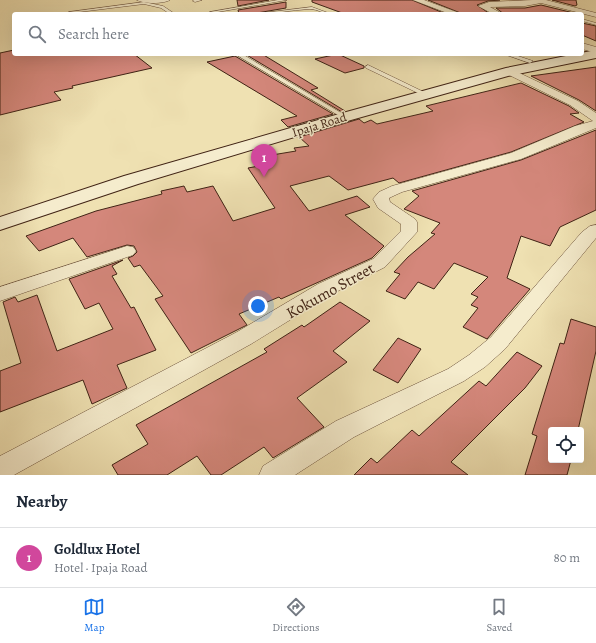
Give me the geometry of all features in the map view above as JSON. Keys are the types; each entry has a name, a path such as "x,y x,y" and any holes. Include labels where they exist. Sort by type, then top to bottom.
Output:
{"main road":[{"path":"584,52 596,50"},
{"name":"Ipaja Road","path":"584,55 596,54"},
{"name":"Ipaja Road","path":"0,211 530,61 571,56"},
{"name":"Ipaja Road","path":"421,92 509,71 558,57"},
{"name":"Ipaja Road","path":"0,224 124,182 341,114"}],"street":[{"path":"141,0 166,0"},
{"path":"417,0 452,12"},
{"path":"496,12 482,6 500,1 528,4 538,0 596,15"},
{"path":"584,47 596,50"},
{"path":"509,71 574,103 596,118"},
{"name":"Kokumo Street","path":"0,469 244,338 325,289 365,272 379,263 409,232 408,222 384,205 381,199 384,194 397,189 516,156 579,129 596,124"},
{"path":"272,475 345,429 456,375 477,361 498,343 588,236 596,230"},
{"path":"0,294 127,251"}],"lane":[{"path":"212,12 284,0"},
{"path":"71,12 144,3 162,7 170,12"},
{"path":"275,12 312,8 323,12"},
{"path":"584,21 596,24"},
{"path":"241,56 341,114"},
{"path":"514,56 530,61"},
{"path":"368,67 421,92"}],"building":[{"path":"237,0 269,0 238,6"},
{"path":"312,0 412,0 441,12 340,12 312,2"},
{"path":"428,0 500,0 488,1 477,5 487,12 458,12"},
{"path":"552,0 576,0 577,5 575,6"},
{"path":"286,2 286,8 263,12 238,12 238,10"},
{"path":"541,5 570,12 501,12 496,8 525,8"},
{"path":"584,23 596,26 596,41 584,36"},
{"path":"12,50 12,56 137,56 152,68 72,86 73,88 54,92 61,100 0,115 0,53"},
{"path":"235,56 333,114 288,127 281,120 297,116 207,62"},
{"path":"248,56 265,56 318,88 311,90 345,111 342,112"},
{"path":"329,56 342,56 364,66 364,68 345,73 315,59"},
{"path":"596,67 596,111 579,100 531,76"},
{"path":"521,83 569,106 579,113 570,114 584,122 511,152 399,183 393,178 348,190 329,176 290,186 309,211 357,196 370,207 345,215 384,246 372,258 281,299 279,297 239,314 247,325 191,353 155,299 163,296 140,265 134,267 128,258 137,252 134,246 127,245 87,257 73,238 39,251 26,236 96,211 162,194 161,191 184,186 187,192 213,186 233,221 275,208 248,168 270,164 266,156 296,151 294,148 309,146 299,137 359,119 364,123 371,120 377,124 433,111 426,106"},
{"path":"596,130 596,210 560,227 550,246 521,236 507,278 530,289 487,339 463,327 478,308 471,305 478,297 471,294 488,277 454,263 434,289 418,282 405,299 386,291 400,274 394,272 408,257 435,234 431,233 440,223 404,209 419,196 412,191 521,160"},
{"path":"123,260 112,266 117,274 112,276 131,308 134,307 156,350 117,365 127,388 92,404 83,380 0,412 0,371 21,363 3,302 15,297 18,302 37,295 57,351 113,329 99,303 85,309 69,279"},
{"path":"340,302 370,321 333,351 347,362 297,398 324,427 273,458 264,447 221,475 211,475 197,456 167,475 118,475 112,465 148,444 136,425 267,352 264,349 302,325 304,327"},
{"path":"571,319 596,327 596,351 579,427 548,427 548,463 570,463 567,475 525,475 537,436 532,434 560,343 564,344"},
{"path":"398,338 421,349 398,383 373,370"},
{"path":"517,352 542,366 525,388 451,462 468,475 354,475 371,458 377,463 412,430 419,436 479,381 486,386"}],"place":[{"name":"Goldlux Hotel","path":"264,177"}]}
